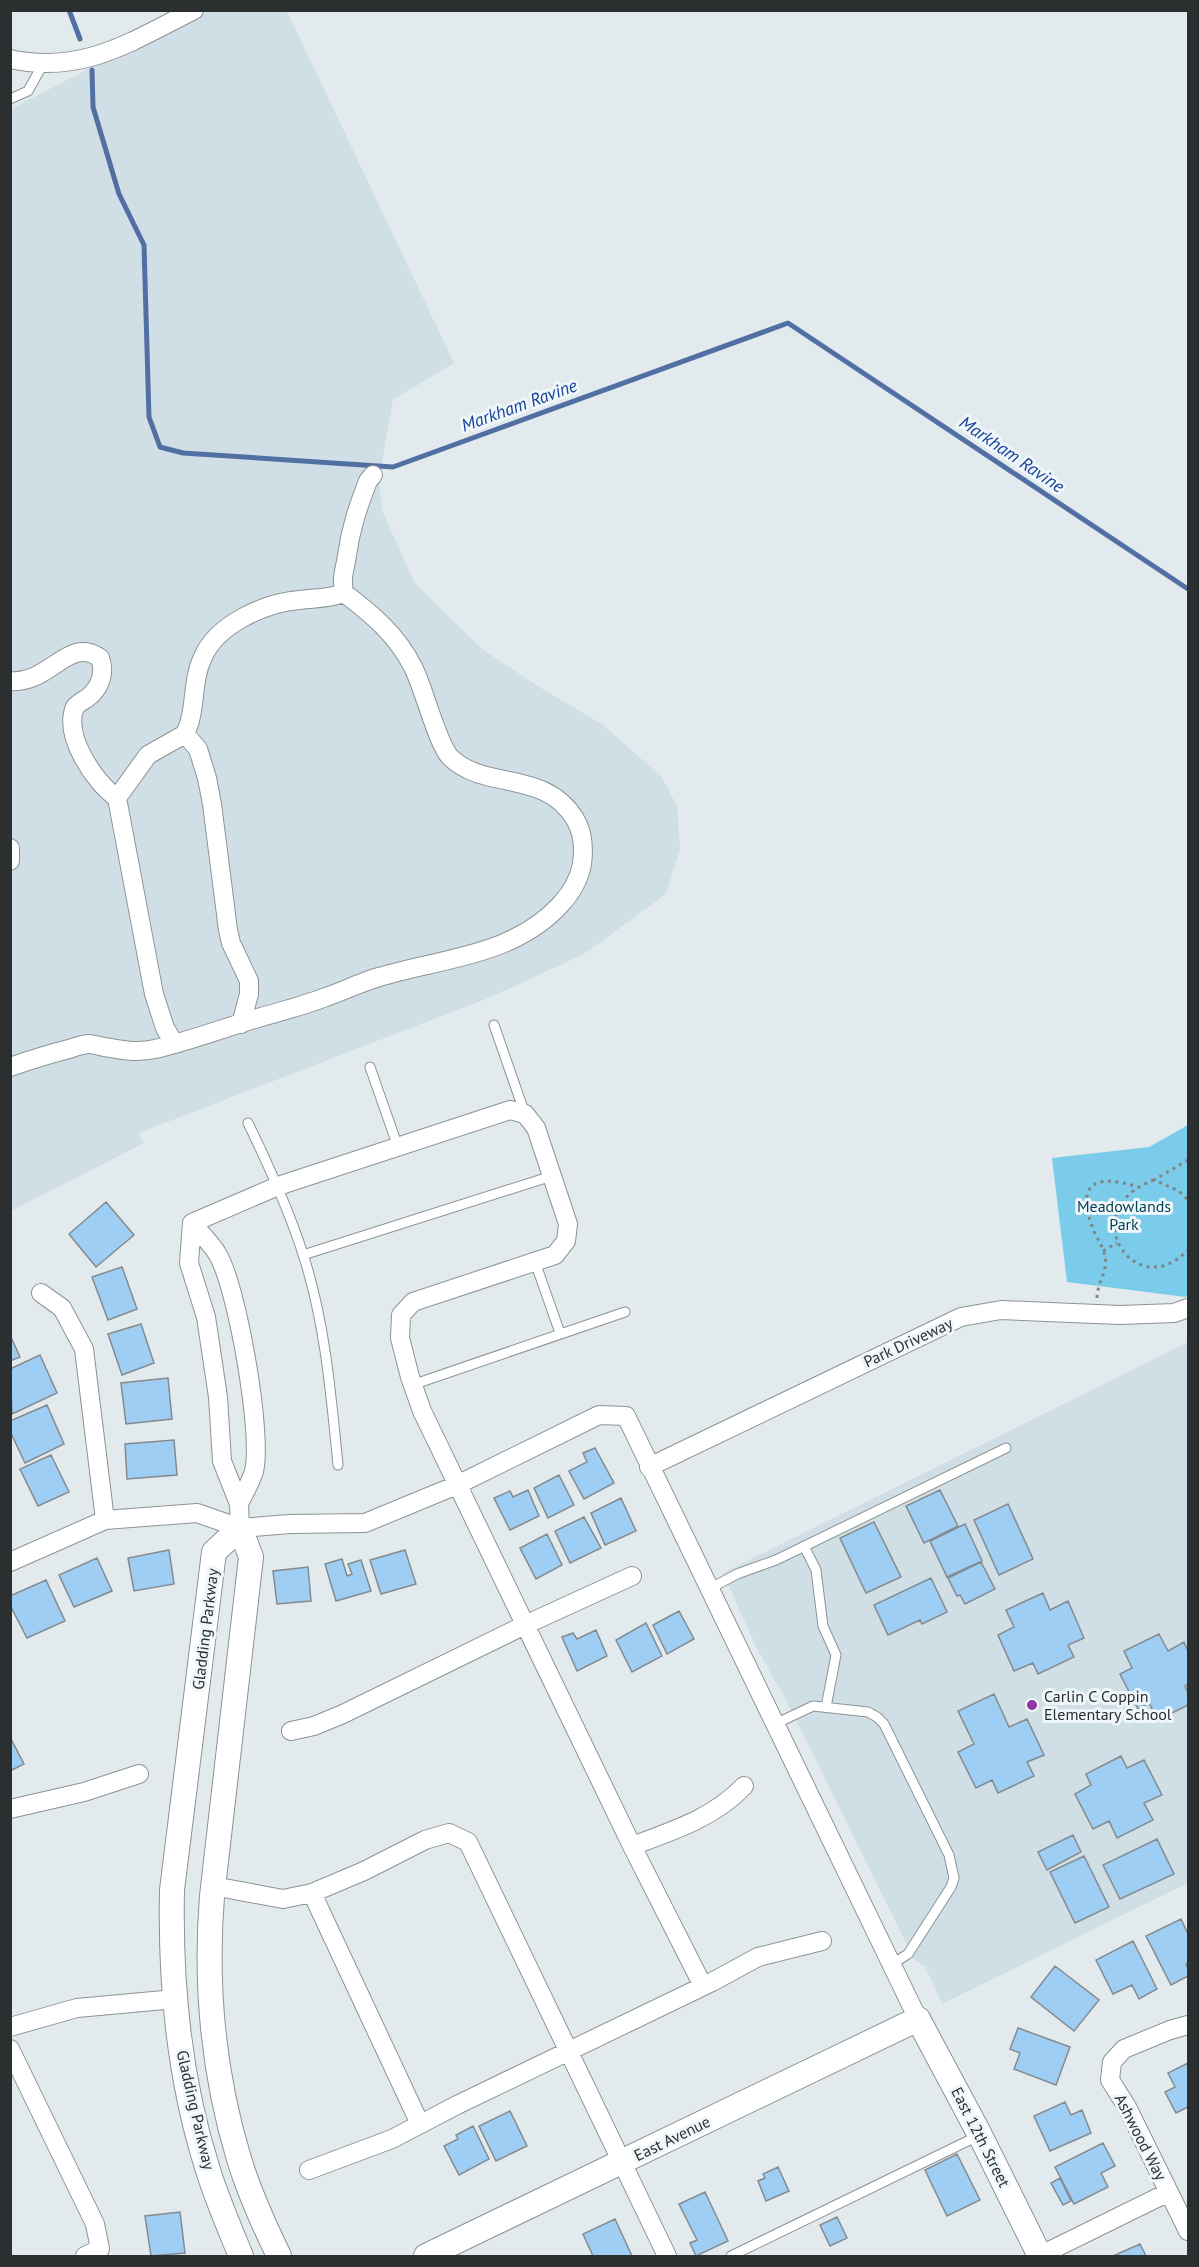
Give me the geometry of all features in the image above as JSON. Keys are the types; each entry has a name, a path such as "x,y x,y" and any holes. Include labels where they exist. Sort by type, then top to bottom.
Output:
{"street":[{"path":"10,60 43,64 72,63 105,54 194,10"},
{"path":"10,1067 91,1043 129,1052 154,1049 281,1013 378,977 469,955 529,933 552,914 570,894 580,876 583,857 582,835 575,819 564,805 544,790 519,782 486,776 462,766 448,756 414,667 397,640 376,618 344,593 341,579 347,557 349,533 368,481 373,475"},
{"path":"117,798 148,755 185,734 189,722 196,673 204,654 219,636 250,614 269,605 300,599 335,597 344,593"},
{"path":"10,681 32,680 77,652 87,651 100,658 104,668 100,681 91,695 75,707 73,722 80,752 85,762 110,793 117,798 154,994 165,1028 174,1043"},
{"path":"185,734 198,748 207,778 228,930 231,943 249,981 249,994 241,1024"},
{"path":"10,848 10,861"},
{"path":"192,1223 278,1186 510,1110 525,1114 536,1128 568,1224 566,1241 555,1255 413,1302 401,1315 400,1338 412,1384 457,1485 632,1846 703,1986"},
{"path":"192,1223 189,1263 206,1317 218,1397 222,1461 239,1504 240,1528"},
{"path":"192,1223 218,1255 222,1265 235,1308 249,1378 255,1443 254,1470 239,1504"},
{"path":"41,1293 62,1308 84,1349 105,1520"},
{"name":"Park Driveway","path":"649,1467 961,1317 1001,1310 1120,1315 1174,1313 1188,1308"},
{"path":"10,1562 105,1520 197,1514 240,1528 291,1524 365,1523 457,1485 599,1414 626,1416 918,2019"},
{"name":"Gladding Parkway","path":"241,2256 204,2156 184,2065 175,1999 171,1941 172,1890 214,1552 240,1528 251,1557 213,1886 209,1937 210,1999 216,2060 239,2159 258,2211 279,2256"},
{"path":"291,1731 314,1726 343,1714 525,1625 632,1576"},
{"path":"10,1809 84,1792 139,1774"},
{"path":"632,1846 686,1826 729,1802 744,1785"},
{"path":"213,1886 283,1899 312,1893 364,1871 424,1840 449,1833 468,1842 667,2256"},
{"path":"312,1893 420,2124"},
{"path":"309,2170 357,2154 758,1957 822,1941"},
{"path":"10,2026 77,2008 175,1999 192,2009 216,2060"},
{"name":"East 12th Street","path":"918,2019 980,2135 1040,2256"},
{"name":"East Avenue","path":"426,2256 918,2019"},
{"name":"Ashwood Way","path":"1188,2025 1124,2049 1112,2062 1110,2080 1127,2107 1188,2231"},
{"path":"10,2049 95,2224 100,2249 85,2256"},
{"path":"1040,2256 1169,2192"}],"lane":[{"path":"10,99 28,91 43,64"},
{"path":"494,1025 525,1114"},
{"path":"370,1067 398,1147"},
{"path":"248,1123 278,1186 303,1255 316,1304 328,1365 338,1465"},
{"path":"303,1255 552,1176"},
{"path":"536,1262 560,1333"},
{"path":"412,1384 625,1312"},
{"path":"709,1588 737,1574 776,1560 1006,1448"},
{"path":"804,1546 816,1570 823,1626 836,1655 826,1707"},
{"path":"775,1724 813,1706 868,1712 878,1717 884,1724 949,1854 954,1878 951,1887 908,1954 892,1964"},
{"path":"731,2256 980,2135"}],"path":[{"path":"1188,1160 1138,1187 1123,1201 1116,1212 1113,1223 1117,1243 1128,1258 1141,1265 1155,1267 1168,1265 1179,1260 1188,1250"},
{"path":"1097,1299 1097,1292 1105,1273 1105,1256 1091,1224 1088,1193 1094,1184 1103,1180 1118,1181 1138,1187"},
{"path":"1154,1180 1179,1191 1188,1200"},
{"path":"1103,1251 1117,1243"}],"shaded area":[{"path":"200,11 287,11 454,363 393,400 379,478 382,510 414,582 482,649 603,725 661,776 677,806 680,849 666,894 584,954 491,997 149,1129 139,1134 144,1143 11,1211 11,109"},
{"path":"1188,1342 1188,1883 942,2004 926,1968 914,1959 786,1700 757,1649 723,1573"}],"green space":[{"name":"Meadowlands Park","path":"1188,1125 1188,1295 1186,1297 1067,1282 1052,1158 1149,1147"}],"building":[{"path":"106,1202 134,1235 96,1267 69,1234"},
{"path":"122,1267 137,1309 108,1320 92,1277"},
{"path":"141,1324 154,1363 122,1375 108,1334"},
{"path":"10,1335 20,1357 10,1361"},
{"path":"40,1355 57,1393 12,1414 10,1369"},
{"path":"168,1378 172,1419 126,1424 121,1383"},
{"path":"47,1405 64,1444 25,1463 10,1431 10,1421"},
{"path":"174,1440 177,1475 127,1479 125,1444"},
{"path":"595,1448 614,1483 584,1499 569,1471 587,1462 583,1453"},
{"path":"51,1455 69,1492 38,1506 20,1469"},
{"path":"559,1475 574,1505 548,1518 534,1488"},
{"path":"528,1490 539,1516 510,1530 494,1498 510,1491 513,1497"},
{"path":"940,1490 958,1526 924,1543 906,1506"},
{"path":"621,1498 636,1531 605,1545 591,1513"},
{"path":"1008,1504 1033,1559 999,1575 974,1520"},
{"path":"584,1517 601,1548 570,1563 555,1531"},
{"path":"874,1522 901,1577 866,1593 840,1538"},
{"path":"965,1524 982,1561 947,1577 930,1541"},
{"path":"547,1534 562,1565 536,1579 520,1548"},
{"path":"169,1550 174,1584 134,1591 128,1558"},
{"path":"405,1550 416,1584 381,1594 370,1560"},
{"path":"97,1558 112,1591 74,1607 59,1575"},
{"path":"342,1559 347,1576 352,1574 348,1564 361,1560 371,1591 336,1601 325,1564"},
{"path":"981,1562 995,1589 965,1604 960,1595 957,1596 948,1578"},
{"path":"308,1567 311,1601 277,1604 273,1571"},
{"path":"931,1578 947,1612 922,1624 920,1620 888,1635 874,1605"},
{"path":"46,1580 65,1621 27,1638 10,1605 10,1596"},
{"path":"1043,1593 1050,1610 1068,1601 1084,1638 1068,1645 1074,1657 1038,1674 1033,1663 1014,1671 998,1635 1014,1627 1006,1610"},
{"path":"679,1611 694,1639 667,1654 653,1625"},
{"path":"646,1623 662,1656 632,1672 616,1640"},
{"path":"596,1630 607,1656 577,1671 562,1637 573,1633 577,1639"},
{"path":"1159,1634 1168,1651 1184,1642 1188,1651 1188,1684 1185,1686 1188,1693 1188,1705 1158,1720 1149,1703 1138,1709 1120,1674 1132,1668 1124,1651"},
{"path":"994,1694 1009,1727 1027,1719 1044,1755 1027,1762 1034,1776 998,1793 992,1780 976,1788 958,1752 974,1744 958,1711"},
{"path":"10,1737 24,1764 10,1771"},
{"path":"1121,1756 1127,1768 1144,1760 1162,1795 1144,1803 1153,1820 1117,1838 1109,1821 1093,1829 1075,1794 1091,1785 1086,1774"},
{"path":"1073,1835 1081,1852 1047,1870 1038,1852"},
{"path":"1157,1839 1174,1874 1120,1899 1103,1865"},
{"path":"1084,1856 1109,1907 1075,1923 1050,1872"},
{"path":"1181,1919 1188,1934 1188,1963 1186,1964 1188,1976 1171,1985 1146,1936"},
{"path":"1133,1941 1157,1989 1139,1999 1132,1985 1113,1994 1096,1960"},
{"path":"1055,1966 1099,2000 1074,2031 1031,1997"},
{"path":"1018,2028 1070,2047 1056,2085 1014,2069 1020,2053 1010,2049"},
{"path":"1188,2063 1188,2107 1176,2113 1165,2092 1175,2087 1168,2073"},
{"path":"1065,2102 1071,2115 1082,2110 1091,2133 1050,2151 1034,2116"},
{"path":"510,2111 527,2146 496,2161 479,2126"},
{"path":"473,2126 489,2159 459,2175 444,2146 458,2139 456,2135"},
{"path":"1103,2143 1115,2166 1101,2173 1108,2187 1074,2204 1055,2167"},
{"path":"957,2154 980,2200 947,2216 925,2170"},
{"path":"778,2167 789,2191 766,2201 758,2181 765,2178 763,2174"},
{"path":"1060,2178 1071,2201 1063,2205 1051,2183"},
{"path":"705,2192 728,2241 696,2256 690,2243 697,2240 679,2204"},
{"path":"180,2212 185,2253 151,2256 145,2216"},
{"path":"837,2217 847,2238 830,2246 820,2225"},
{"path":"615,2219 632,2256 593,2256 583,2234"},
{"path":"1140,2244 1146,2256 1113,2256"}],"waterway":[{"name":"Markham Ravine","path":"69,10 80,39"},
{"name":"Markham Ravine","path":"92,70 93,107 119,194 144,245 149,417 160,447 183,453 393,467 788,323 1188,589"}],"place":[{"name":"Carlin C Coppin Elementary School","path":"1032,1705"}]}
